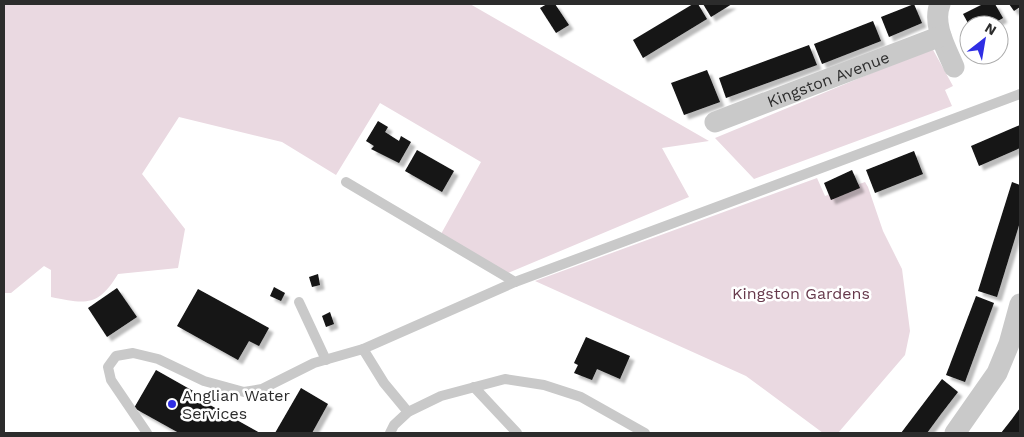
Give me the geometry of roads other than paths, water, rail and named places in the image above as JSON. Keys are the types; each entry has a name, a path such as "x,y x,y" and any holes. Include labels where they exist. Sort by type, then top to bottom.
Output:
{"street":[{"path":"940,4 938,18 942,36 954,67"},
{"name":"Kingston Avenue","path":"715,122 942,36"},
{"path":"955,433 997,372 1020,304"}],"lane":[{"path":"147,433 111,380 108,367 116,356 133,353 158,358 204,381 244,392 262,389 326,360 363,349 515,282 1020,94"},
{"path":"346,182 515,282"},
{"path":"299,302 326,360"},
{"path":"363,349 384,383 408,412"},
{"path":"390,433 394,425 408,412 441,396 505,379 544,385 580,397 645,433"},
{"path":"474,387 517,433"}],"place":[{"name":"Anglian Water Services","path":"172,404"}],"park label":[{"name":"Kingston Gardens","path":"801,293"}]}
